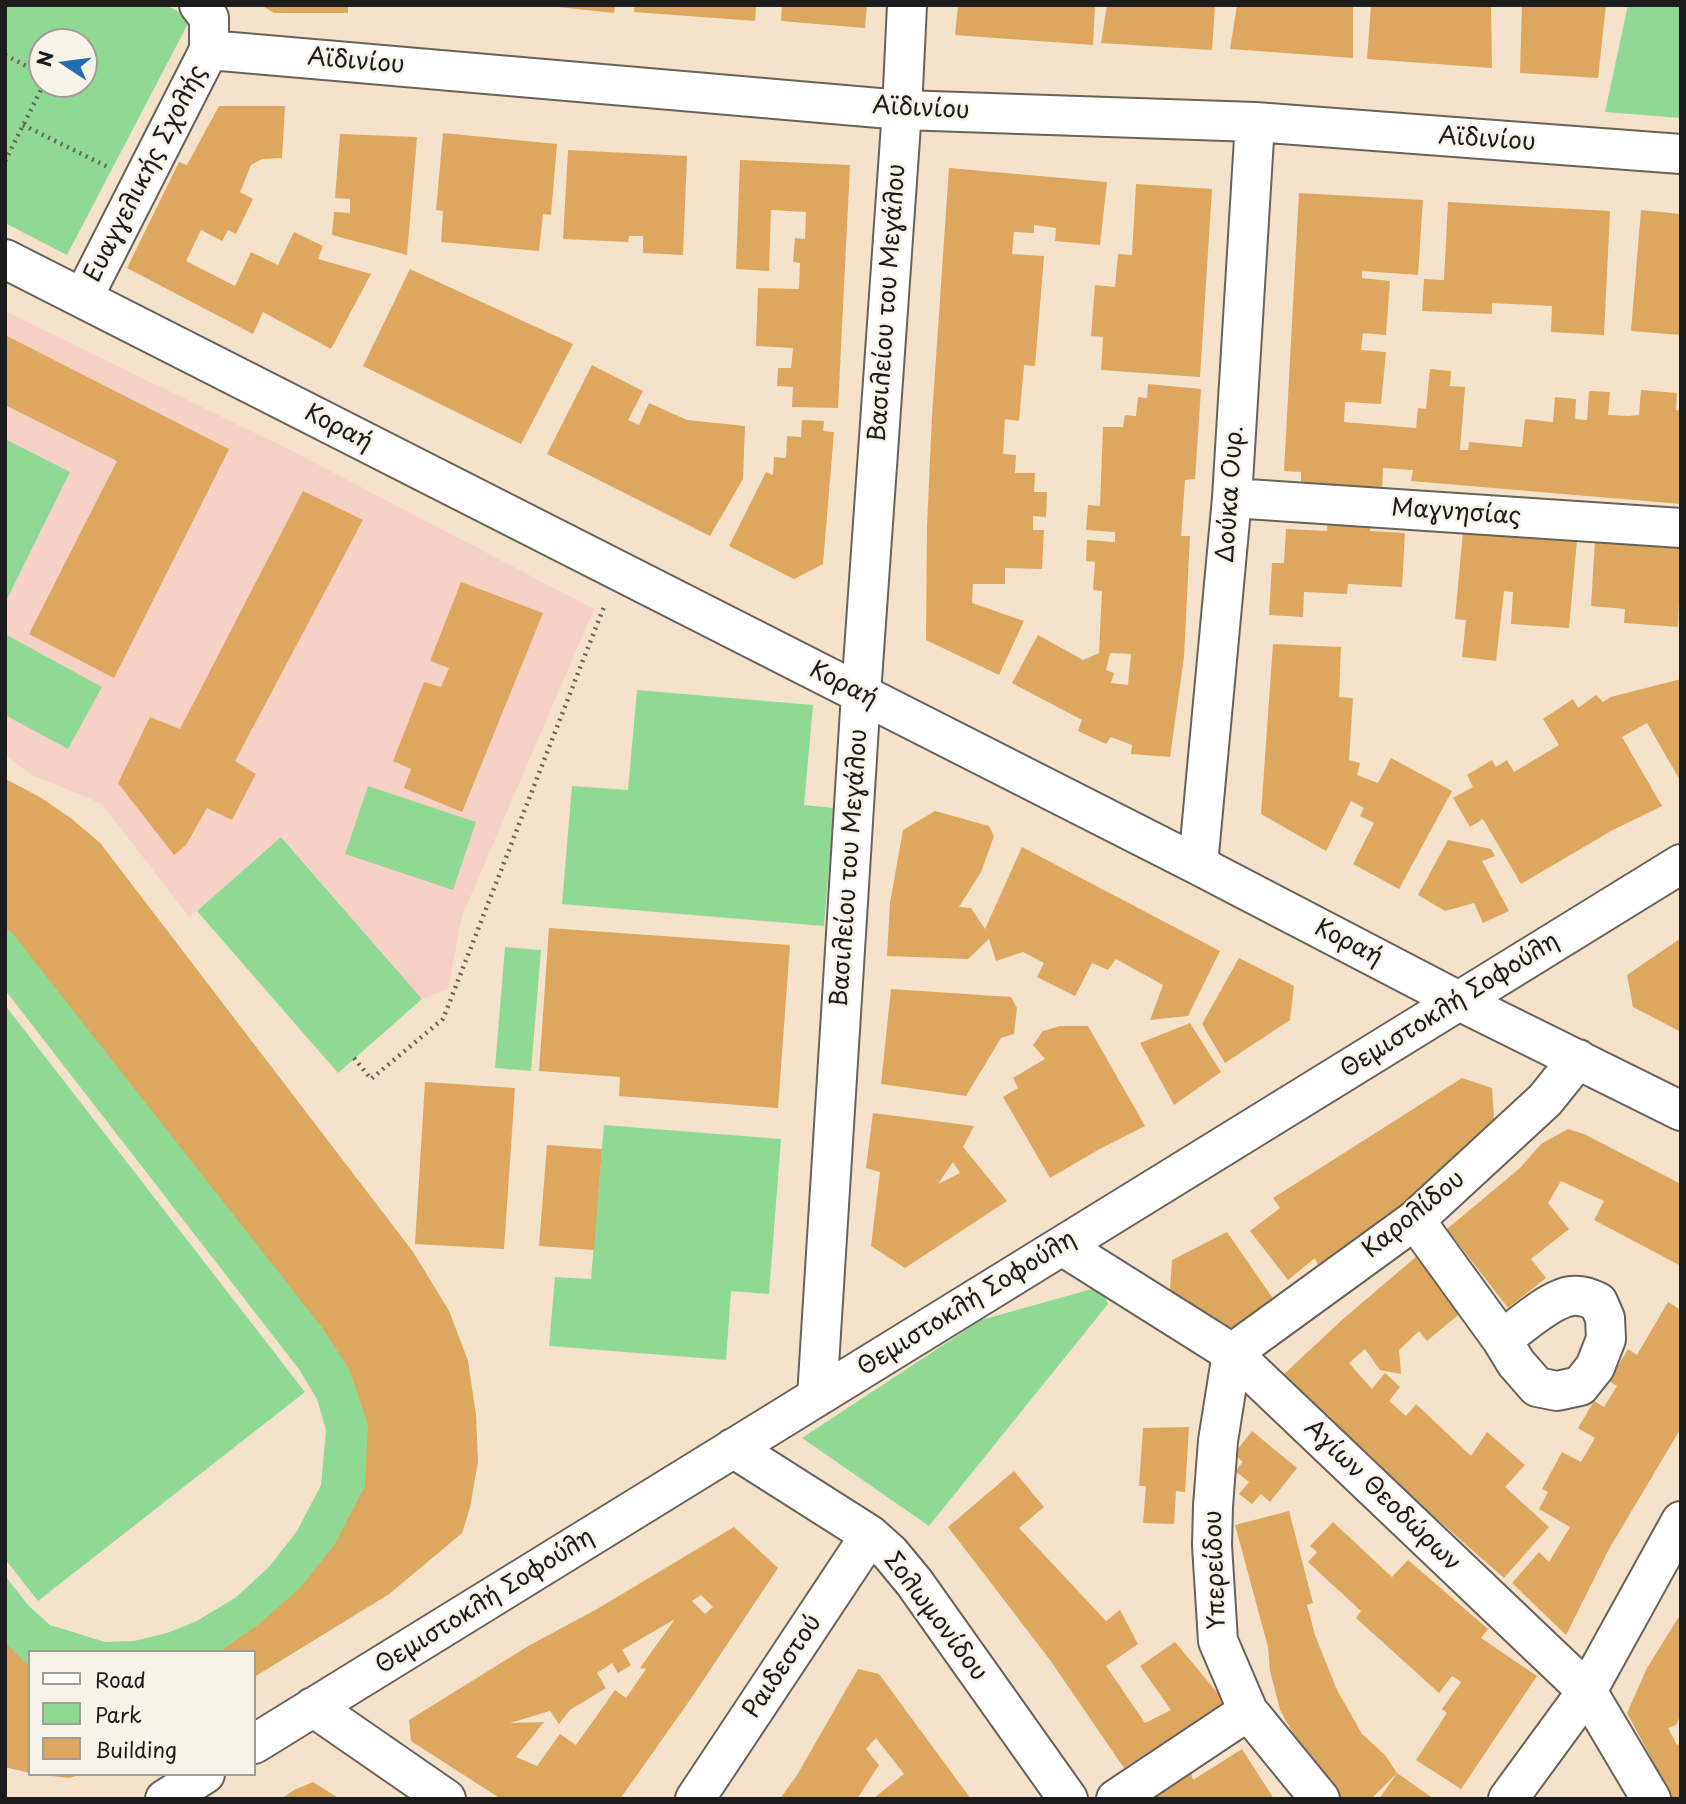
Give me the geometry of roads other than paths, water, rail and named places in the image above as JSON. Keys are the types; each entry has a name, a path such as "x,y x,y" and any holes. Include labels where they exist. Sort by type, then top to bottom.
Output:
{"street":[{"path":"199,5 208,18 209,50"},
{"name":"Βασιλείου του Μεγάλου","path":"817,1397 907,5"},
{"name":"Αϊδινίου","path":"209,50 902,110 1255,122 1681,154"},
{"name":"Ευαγγελικής Σχολής","path":"83,298 209,50"},
{"name":"Δούκα Ουρ.","path":"1198,866 1232,498 1255,122"},
{"name":"Κοραή","path":"5,259 1459,1001 1681,1111"},
{"name":"Μαγνησίας","path":"1232,498 1681,528"},
{"name":"Θεμιστοκλή Σοφούλη","path":"256,1743 1681,864"},
{"name":"Καρολίδου","path":"1232,1353 1415,1220 1545,1100 1578,1059"},
{"path":"1415,1220 1502,1340"},
{"name":"Αγίων Θεοδώρων","path":"1062,1246 1232,1353 1587,1691 1651,1799"},
{"name":"Υπερείδου","path":"1232,1353 1218,1441 1212,1545 1219,1641 1248,1711 1320,1799"},
{"name":"Σολωμονίδου","path":"733,1448 870,1535 890,1553 914,1582 1068,1799"},
{"name":"Ραιδεστού","path":"695,1799 870,1535"},
{"path":"1508,1799 1587,1691 1675,1542"},
{"path":"313,1707 446,1799"},
{"path":"1116,1799 1248,1711"},
{"path":"165,1799 202,1776"}]}
